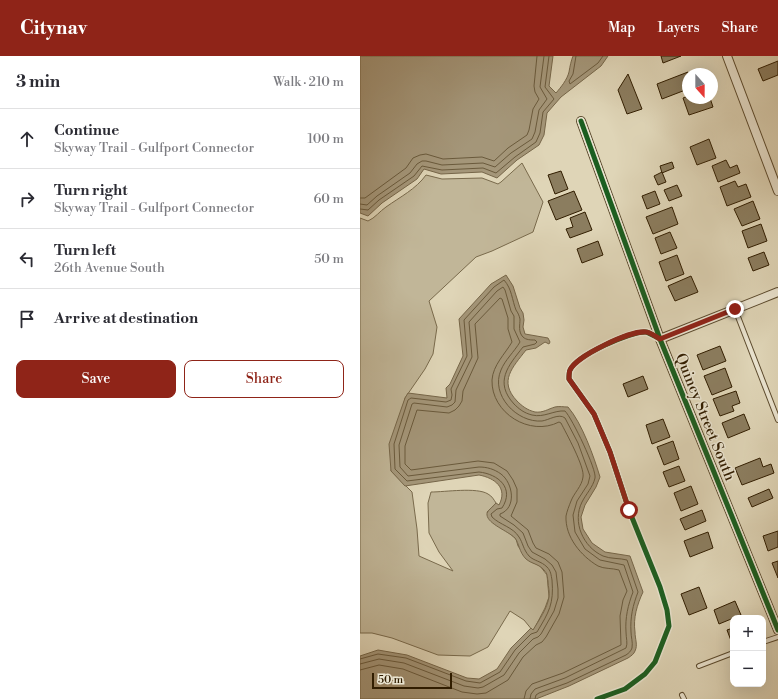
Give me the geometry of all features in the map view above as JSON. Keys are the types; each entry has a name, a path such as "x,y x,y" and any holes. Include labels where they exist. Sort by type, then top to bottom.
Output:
{"street":[{"path":"726,56 778,191"},
{"name":"Quincy Street South","path":"581,121 660,339 778,630"},
{"path":"660,339 778,292"}],"lane":[{"path":"735,309 778,420"},
{"path":"766,641 778,636"},
{"path":"699,666 730,654"}],"shaded area":[{"path":"522,163 543,202 533,232 476,257 429,301 437,327 433,354 425,369 405,398 391,471 412,492 419,556 453,571 439,552 429,533 428,503 431,492 469,490 483,492 491,496 496,503 487,512 493,523 516,539 518,546 529,561 540,566 547,575 549,597 533,631 524,620 510,611 488,647 470,656 438,655 392,638 372,633 360,633 360,218 368,221 371,220 413,189 426,175 442,179 482,178 498,184"}],"water":[{"path":"360,56 553,56 549,86 556,93 567,78 573,56 608,56 601,66 561,97 547,113 544,135 539,145 517,160 497,178 482,172 441,174 424,169 417,179 382,203 368,216 360,213"},
{"path":"506,275 513,286 523,313 523,327 525,334 548,338 550,342 549,344 545,342 536,348 526,350 516,362 512,368 508,381 511,394 525,408 535,412 541,412 557,407 568,407 583,431 600,477 585,505 581,517 583,529 592,543 605,552 630,556 643,592 635,617 635,652 628,658 569,686 536,699 360,699 360,656 378,650 407,655 467,678 479,679 497,669 511,648 531,628 533,630 546,606 549,593 545,571 540,566 526,559 515,538 494,524 488,518 488,512 496,503 499,505 502,494 501,489 495,481 479,475 405,486 391,471 389,444 405,398 408,393 447,398 446,388 450,384 463,356 459,319 491,284"}],"building":[{"path":"661,56 681,56 663,63"},
{"path":"778,61 778,75 763,81 758,69"},
{"path":"628,74 642,109 627,114 618,90"},
{"path":"682,74 682,91 662,99 657,84"},
{"path":"685,104 712,104 713,107 689,115"},
{"path":"709,139 716,158 697,165 690,147"},
{"path":"726,160 730,168 737,165 740,173 718,182 712,166"},
{"path":"672,162 674,168 662,173 660,166"},
{"path":"561,171 568,189 555,194 548,175"},
{"path":"662,172 666,182 658,185 654,176"},
{"path":"735,181 738,187 746,184 751,197 727,206 720,187"},
{"path":"677,185 682,196 669,201 664,190"},
{"path":"574,191 582,210 556,220 548,201"},
{"path":"655,191 660,204 647,209 642,196"},
{"path":"753,201 760,219 742,226 734,209"},
{"path":"672,207 678,224 653,234 646,217"},
{"path":"585,212 592,230 570,238 566,229 573,227 570,218"},
{"path":"761,224 767,241 748,248 742,231"},
{"path":"670,232 677,248 661,254 655,238"},
{"path":"598,241 603,255 582,263 577,249"},
{"path":"764,252 769,265 753,271 748,258"},
{"path":"677,255 684,274 666,281 659,262"},
{"path":"691,276 698,292 675,301 668,286"},
{"path":"720,346 726,361 703,370 697,355"},
{"path":"725,368 732,387 712,395 704,376"},
{"path":"643,376 648,389 628,397 623,384"},
{"path":"736,391 740,403 732,406 734,411 720,416 713,399"},
{"path":"744,414 750,429 728,438 722,423"},
{"path":"663,419 670,437 652,444 646,425"},
{"path":"673,441 679,459 664,465 657,447"},
{"path":"760,458 763,467 771,464 774,473 742,485 735,468"},
{"path":"679,466 685,481 669,487 663,472"},
{"path":"691,486 698,504 681,511 674,493"},
{"path":"769,489 773,498 752,507 748,498"},
{"path":"702,510 706,521 685,530 680,519"},
{"path":"778,531 778,547 768,551 763,536"},
{"path":"708,532 713,548 690,557 684,541"},
{"path":"778,561 778,578 772,563"},
{"path":"699,587 707,608 689,615 681,594"},
{"path":"735,601 741,615 730,615 730,620 719,624 714,610"},
{"path":"730,629 730,638 727,630"}],"cycle path":[{"path":"581,121 660,339 778,630"},
{"path":"597,699 625,689 645,674 655,662 669,626 667,610 660,587 629,510 610,452 594,414 569,379 569,372 574,364 582,358 604,345 628,336 646,332 660,339"}],"route":[{"path":"629,510 610,452 594,414 569,379 570,370 577,362 604,345 624,336 646,332 660,339 735,309"}]}
